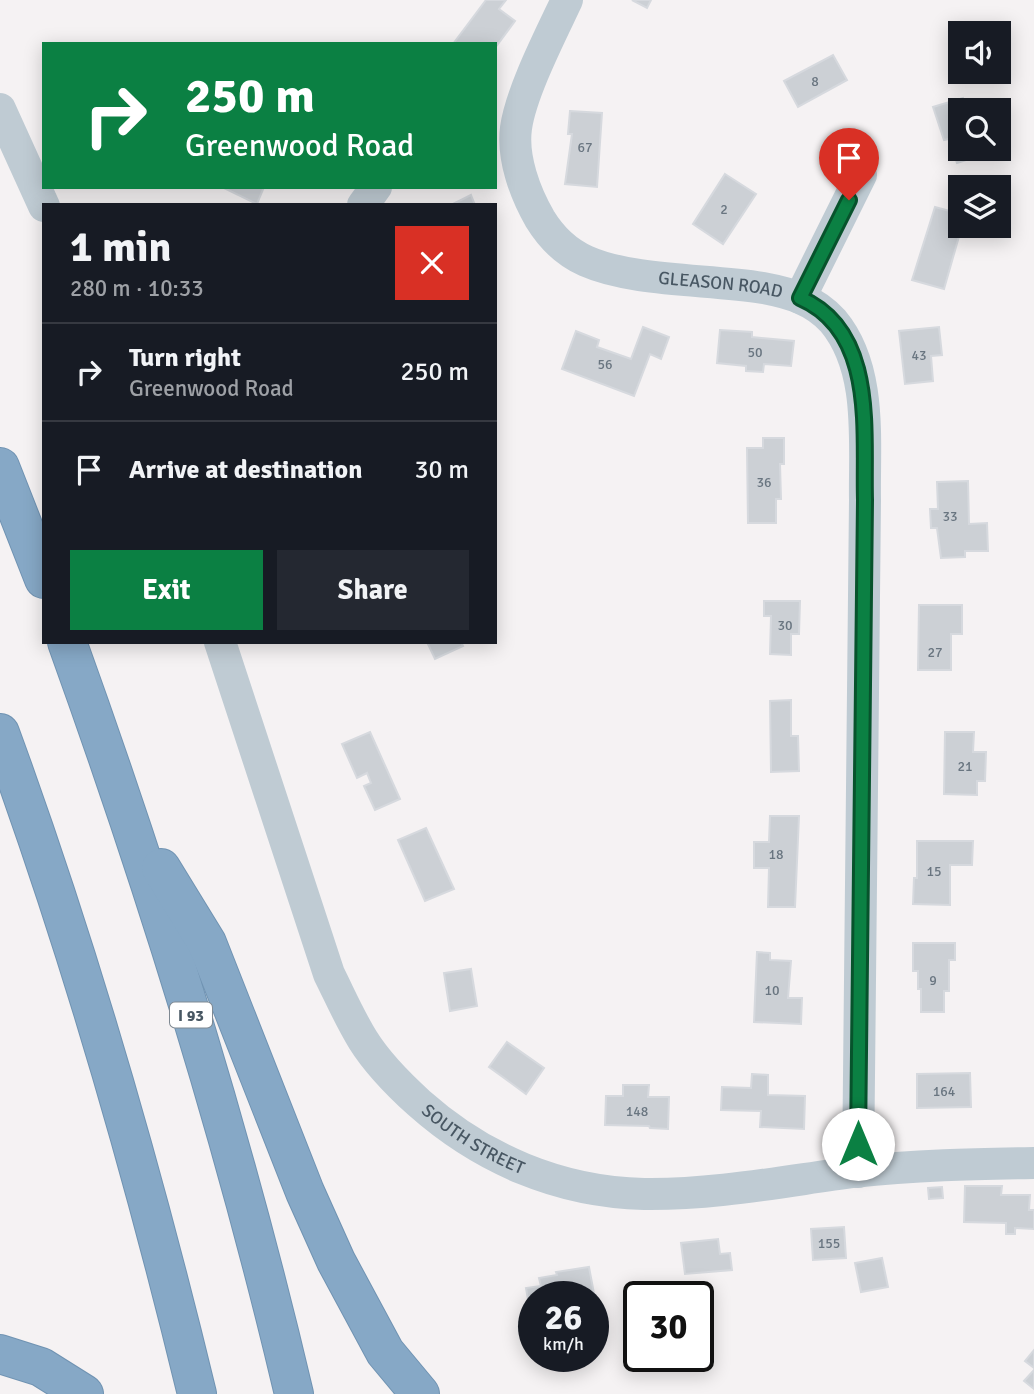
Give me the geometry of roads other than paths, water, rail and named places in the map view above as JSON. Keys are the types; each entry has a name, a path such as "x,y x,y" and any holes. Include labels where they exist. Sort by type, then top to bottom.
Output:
{"highway":[{"path":"0,467 42,574"},
{"name":"I 93","path":"68,644 169,941 222,1119 294,1394"},
{"path":"0,733 59,907 113,1081 197,1394"},
{"path":"126,809 207,943 305,1192 336,1261 385,1352 420,1394"},
{"path":"0,1354 41,1367 85,1394"}],"street":[{"name":"GLEASON ROAD","path":"566,0 505,140 519,166 537,214 552,237 587,262 628,273 752,286 800,298 820,308 841,331 853,355 862,398 865,500 858,1172"},
{"path":"0,109 43,203"},
{"path":"800,298 862,175"},
{"name":"SOUTH STREET","path":"221,644 329,974 363,1040 382,1067 435,1116 470,1142 533,1174 588,1189 645,1194 706,1191 858,1172 1034,1163"}]}
